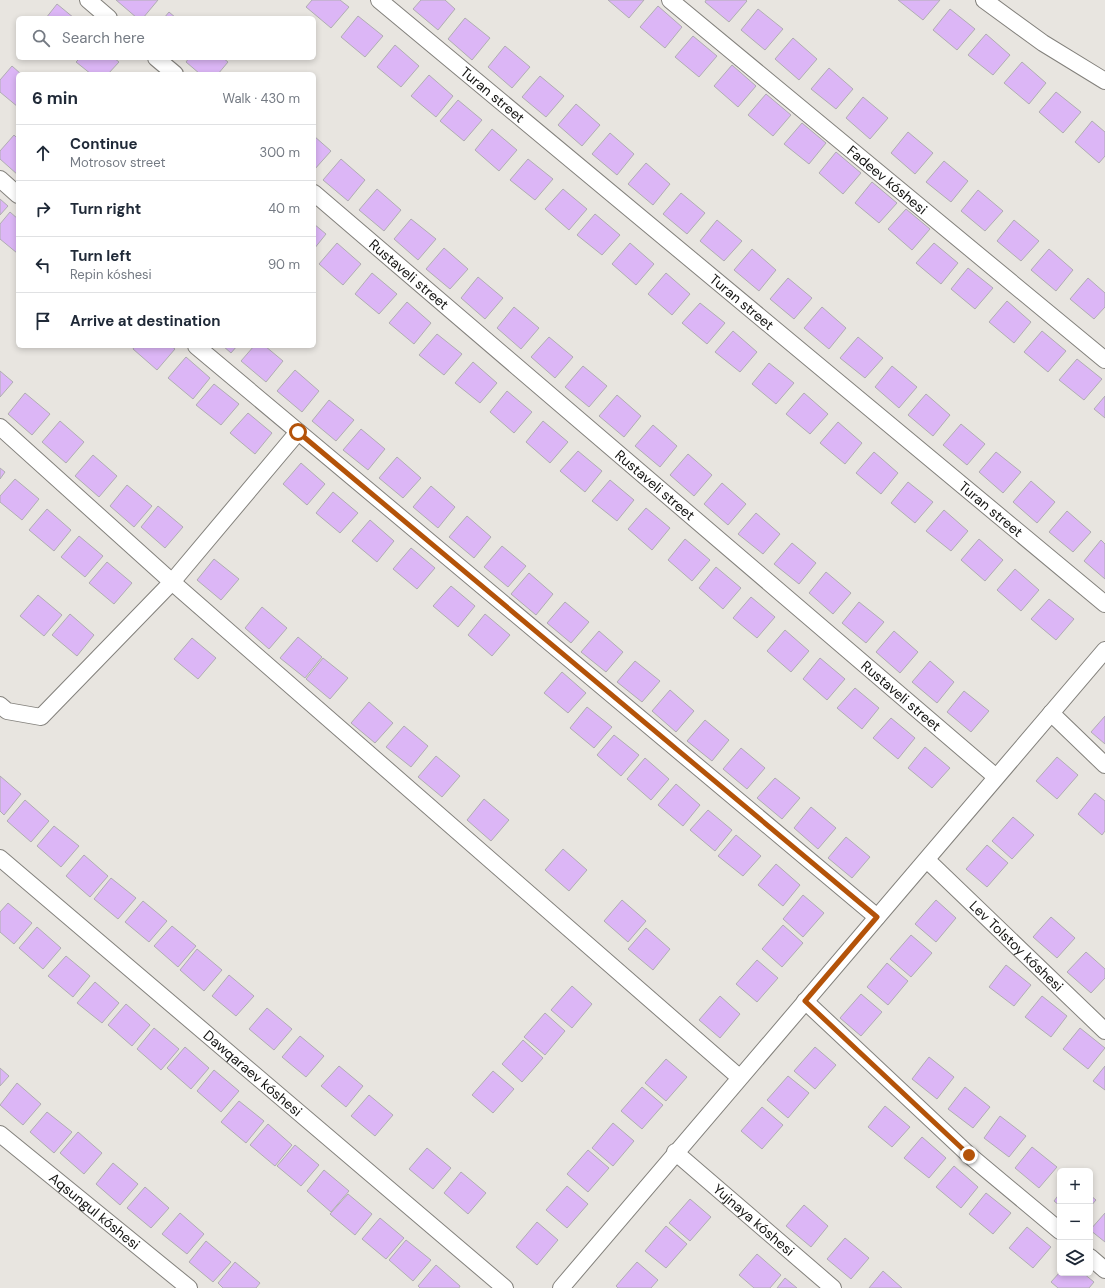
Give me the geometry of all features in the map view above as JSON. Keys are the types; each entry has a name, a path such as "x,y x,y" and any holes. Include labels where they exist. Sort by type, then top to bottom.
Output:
{"street":[{"path":"88,0 108,16"},
{"name":"Turan street","path":"379,0 1105,604"},
{"name":"Fadeev kóshesi","path":"670,0 1105,360"},
{"path":"992,2 1042,43 1105,81"},
{"path":"158,60 173,72"},
{"path":"0,179 16,193"},
{"name":"Rustaveli street","path":"316,195 996,777"},
{"path":"198,348 877,917"},
{"path":"0,427 172,582 739,1077"},
{"path":"2,712 41,717 172,582 298,432"},
{"path":"561,1288 675,1152 927,860 1105,650"},
{"path":"1051,713 1105,765"},
{"name":"Dawqaraev kóshesi","path":"0,858 505,1288"},
{"name":"Lev Tolstoy kóshesi","path":"927,860 1105,1031"},
{"path":"805,1001 969,1155 1057,1229"},
{"name":"Aqsungul kóshesi","path":"0,1134 189,1288"},
{"name":"Yujnaya kóshesi","path":"675,1152 833,1288"},
{"path":"1093,1260 1105,1270"}],"building":[{"path":"116,0 158,0 145,16 135,16"},
{"path":"312,0 340,0 349,7 331,28 306,7"},
{"path":"421,0 445,0 455,9 438,30 413,9"},
{"path":"608,0 644,0 629,18"},
{"path":"706,0 747,1 729,22 705,2"},
{"path":"898,0 940,0 923,20"},
{"path":"57,4 72,16 48,16"},
{"path":"658,6 682,27 665,48 640,27"},
{"path":"758,9 783,29 765,50 741,30"},
{"path":"950,9 975,29 957,50 933,30"},
{"path":"169,12 174,16 166,16"},
{"path":"358,16 383,36 365,57 341,37"},
{"path":"465,18 490,38 472,60 448,39"},
{"path":"986,34 1010,55 993,75 968,55"},
{"path":"693,36 717,56 699,77 675,57"},
{"path":"793,38 817,59 799,80 775,59"},
{"path":"395,45 419,66 401,87 377,67"},
{"path":"505,46 530,67 512,88 488,67"},
{"path":"78,60 116,60 119,62 110,72 88,72 76,62"},
{"path":"188,60 226,60 228,62 220,72 198,72 186,62"},
{"path":"1022,62 1046,83 1029,104 1004,83"},
{"path":"732,65 756,86 738,107 714,86"},
{"path":"12,66 19,72 16,72 16,105 0,92 0,80"},
{"path":"829,68 853,89 836,109 811,89"},
{"path":"429,75 453,96 436,117 411,96"},
{"path":"540,76 564,96 546,117 522,97"},
{"path":"1056,92 1081,112 1063,133 1039,112"},
{"path":"766,94 791,115 773,136 748,115"},
{"path":"863,97 888,118 870,139 846,118"},
{"path":"458,100 482,120 464,141 440,121"},
{"path":"576,104 600,125 582,146 558,125"},
{"path":"1092,121 1105,132 1105,156 1099,163 1075,142"},
{"path":"802,123 826,143 809,164 784,144"},
{"path":"492,129 517,150 499,171 475,150"},
{"path":"908,132 933,153 915,174 891,153"},
{"path":"610,133 634,154 617,175 592,154"},
{"path":"14,135 16,137 16,173 0,159 0,151"},
{"path":"316,138 331,151 316,168"},
{"path":"836,152 861,173 843,194 819,173"},
{"path":"341,159 365,180 348,201 323,180"},
{"path":"528,159 553,179 535,200 510,180"},
{"path":"944,161 968,181 951,202 926,182"},
{"path":"646,163 670,184 653,205 628,184"},
{"path":"872,182 897,203 879,223 855,203"},
{"path":"377,189 401,210 384,231 359,210"},
{"path":"563,189 587,209 569,230 545,209"},
{"path":"978,190 1003,211 985,231 961,211"},
{"path":"681,193 705,213 687,234 663,214"},
{"path":"0,199 8,206 0,215"},
{"path":"906,209 930,229 912,250 888,229"},
{"path":"10,212 16,217 16,252 0,239 0,224"},
{"path":"595,214 620,235 602,255 577,235"},
{"path":"411,219 436,239 418,260 394,239"},
{"path":"717,220 742,241 724,261 700,241"},
{"path":"1014,220 1039,241 1021,261 997,241"},
{"path":"316,226 326,234 316,246"},
{"path":"337,243 361,264 343,285 319,264"},
{"path":"630,243 654,264 636,285 612,264"},
{"path":"934,243 958,263 941,284 916,263"},
{"path":"444,248 468,269 450,289 426,269"},
{"path":"752,249 776,270 759,291 734,270"},
{"path":"1049,249 1073,270 1056,291 1031,270"},
{"path":"968,268 993,288 975,309 951,289"},
{"path":"372,273 397,294 379,314 355,294"},
{"path":"666,273 690,294 672,315 648,294"},
{"path":"478,277 503,298 485,319 461,298"},
{"path":"788,278 812,298 794,319 770,299"},
{"path":"1088,278 1105,293 1105,307 1094,319 1070,299"},
{"path":"1007,301 1031,322 1014,343 989,322"},
{"path":"407,302 431,323 414,344 389,323"},
{"path":"700,303 725,323 707,344 682,323"},
{"path":"514,307 539,328 521,349 497,328"},
{"path":"822,307 846,328 829,349 804,328"},
{"path":"733,331 757,352 740,372 715,352"},
{"path":"1042,331 1066,351 1048,372 1024,352"},
{"path":"437,334 462,354 444,375 419,355"},
{"path":"549,337 573,357 555,378 531,357"},
{"path":"858,337 883,358 865,378 840,358"},
{"path":"174,348 175,349 157,370 133,349"},
{"path":"225,348 235,348 231,353"},
{"path":"252,348 267,348 283,361 266,382 241,361"},
{"path":"186,357 210,378 193,399 168,378"},
{"path":"1077,359 1102,379 1084,400 1059,380"},
{"path":"473,362 497,383 480,403 455,383"},
{"path":"769,363 794,383 776,404 752,384"},
{"path":"583,366 607,386 589,407 565,387"},
{"path":"892,366 917,387 899,408 875,387"},
{"path":"295,370 319,391 302,412 277,391"},
{"path":"0,371 13,382 0,397"},
{"path":"214,384 239,404 221,425 196,405"},
{"path":"507,391 532,412 514,433 490,412"},
{"path":"25,393 50,414 32,435 8,414"},
{"path":"804,393 828,414 810,434 786,414"},
{"path":"926,394 950,415 933,436 908,415"},
{"path":"617,395 641,416 624,437 599,416"},
{"path":"1105,396 1105,418 1094,409"},
{"path":"329,400 354,420 336,441 312,421"},
{"path":"248,413 272,433 255,454 230,433"},
{"path":"60,421 84,442 66,463 42,442"},
{"path":"543,421 568,442 550,463 526,442"},
{"path":"838,422 862,443 845,464 820,443"},
{"path":"961,424 985,444 967,465 943,445"},
{"path":"653,425 677,446 660,467 635,446"},
{"path":"361,429 385,449 368,470 343,450"},
{"path":"578,451 602,471 585,492 560,471"},
{"path":"874,452 898,473 881,494 856,473"},
{"path":"996,452 1021,472 1003,493 979,472"},
{"path":"688,454 712,475 694,496 670,475"},
{"path":"93,455 117,476 99,497 75,476"},
{"path":"397,457 421,478 403,498 379,478"},
{"path":"301,463 325,484 307,505 283,484"},
{"path":"0,468 5,472 0,479"},
{"path":"15,479 39,499 22,520 0,502 0,496"},
{"path":"610,480 634,500 617,521 592,501"},
{"path":"1031,481 1055,502 1037,523 1013,502"},
{"path":"908,482 933,502 915,523 891,503"},
{"path":"722,483 746,504 728,525 704,504"},
{"path":"127,485 152,506 134,527 110,506"},
{"path":"431,486 455,507 438,528 413,507"},
{"path":"333,492 358,513 340,533 316,513"},
{"path":"158,506 183,527 165,548 141,527"},
{"path":"646,508 670,528 652,550 628,529"},
{"path":"47,509 71,530 54,551 29,530"},
{"path":"944,510 968,531 951,551 926,531"},
{"path":"1067,511 1091,532 1073,552 1049,532"},
{"path":"756,513 780,534 763,554 738,534"},
{"path":"467,516 491,537 474,558 449,537"},
{"path":"370,520 394,541 377,562 352,541"},
{"path":"79,536 103,556 85,577 61,557"},
{"path":"685,539 710,560 692,581 668,560"},
{"path":"979,539 1003,560 985,581 961,560"},
{"path":"1101,540 1105,544 1105,579 1084,561"},
{"path":"792,543 816,563 799,584 774,564"},
{"path":"502,546 526,566 508,587 484,567"},
{"path":"411,548 435,568 417,589 393,569"},
{"path":"214,559 239,579 221,600 197,580"},
{"path":"107,562 132,583 114,604 89,583"},
{"path":"716,567 741,588 723,609 699,588"},
{"path":"1015,569 1039,590 1021,611 997,590"},
{"path":"826,572 851,593 833,614 809,593"},
{"path":"529,573 553,594 536,615 511,594"},
{"path":"451,586 475,606 458,627 433,606"},
{"path":"38,595 62,615 44,636 20,616"},
{"path":"751,597 775,617 757,638 733,618"},
{"path":"1049,599 1074,619 1056,640 1031,619"},
{"path":"565,602 589,622 571,643 547,623"},
{"path":"859,602 884,622 866,643 842,623"},
{"path":"262,607 287,628 269,649 245,628"},
{"path":"70,614 94,635 77,656 52,635"},
{"path":"485,614 510,635 492,656 468,635"},
{"path":"785,630 809,651 791,672 767,651"},
{"path":"599,631 623,652 606,672 581,652"},
{"path":"894,631 918,652 900,673 876,652"},
{"path":"298,637 322,657 305,678 280,658"},
{"path":"192,638 216,658 198,679 174,659"},
{"path":"323,658 348,678 330,699 306,679"},
{"path":"820,658 845,679 827,700 803,679"},
{"path":"635,661 660,681 642,702 617,682"},
{"path":"930,661 954,682 937,703 912,682"},
{"path":"562,672 586,693 568,713 544,693"},
{"path":"855,688 879,708 862,729 837,708"},
{"path":"670,690 694,711 676,732 652,711"},
{"path":"964,691 989,711 971,732 947,712"},
{"path":"369,702 393,723 375,743 351,723"},
{"path":"587,707 612,727 594,748 570,728"},
{"path":"1105,716 1105,744 1091,732"},
{"path":"891,718 915,738 898,759 873,738"},
{"path":"705,720 729,740 712,761 687,741"},
{"path":"404,726 428,746 411,767 386,747"},
{"path":"614,735 639,755 621,776 597,755"},
{"path":"925,747 950,768 932,788 908,768"},
{"path":"741,748 765,768 747,789 723,769"},
{"path":"436,756 460,776 442,797 418,777"},
{"path":"1057,757 1078,775 1057,799 1036,781"},
{"path":"645,758 669,779 651,800 627,779"},
{"path":"0,776 21,794 4,815 0,811"},
{"path":"775,778 800,798 782,819 757,798"},
{"path":"676,784 700,805 683,826 658,805"},
{"path":"1095,793 1105,801 1105,831 1102,835 1078,814"},
{"path":"484,799 509,820 491,841 467,820"},
{"path":"25,800 49,821 31,842 7,821"},
{"path":"811,807 836,828 818,849 794,828"},
{"path":"708,810 732,830 715,851 690,830"},
{"path":"1013,817 1034,835 1012,859 992,841"},
{"path":"54,826 79,846 61,867 37,846"},
{"path":"736,835 761,856 743,876 718,856"},
{"path":"846,837 870,857 852,878 828,858"},
{"path":"987,845 1008,863 987,887 966,869"},
{"path":"563,849 587,870 569,891 545,870"},
{"path":"84,855 108,876 90,897 66,876"},
{"path":"776,864 800,885 783,906 758,885"},
{"path":"111,878 136,898 118,919 94,899"},
{"path":"803,895 824,913 803,937 783,919"},
{"path":"622,900 646,921 628,942 604,921"},
{"path":"936,900 956,918 936,942 915,924"},
{"path":"143,901 167,921 149,942 125,922"},
{"path":"8,903 32,923 14,944 0,932 0,912"},
{"path":"1051,917 1075,938 1057,958 1033,937"},
{"path":"783,925 803,943 782,967 762,949"},
{"path":"172,926 196,946 178,967 154,946"},
{"path":"37,927 61,948 43,969 19,948"},
{"path":"646,928 670,949 653,970 628,949"},
{"path":"911,935 932,953 911,977 890,959"},
{"path":"197,949 222,970 204,991 180,970"},
{"path":"1086,952 1105,969 1105,978 1091,993 1067,972"},
{"path":"66,956 90,976 73,997 48,976"},
{"path":"757,960 778,978 757,1002 736,984"},
{"path":"887,963 908,981 888,1005 867,987"},
{"path":"1006,965 1031,985 1014,1006 989,987"},
{"path":"229,975 254,996 236,1016 212,996"},
{"path":"95,982 119,1003 102,1023 77,1003"},
{"path":"572,986 592,1004 572,1028 551,1010"},
{"path":"861,994 882,1012 861,1036 840,1018"},
{"path":"720,996 740,1014 720,1038 699,1020"},
{"path":"1042,996 1067,1016 1051,1037 1025,1017"},
{"path":"126,1004 150,1025 132,1046 108,1025"},
{"path":"267,1008 292,1029 274,1050 249,1029"},
{"path":"545,1013 565,1031 545,1055 524,1037"},
{"path":"154,1028 179,1049 161,1070 137,1049"},
{"path":"1080,1028 1105,1048 1088,1069 1063,1049"},
{"path":"300,1036 324,1056 306,1077 282,1057"},
{"path":"523,1040 543,1058 522,1082 502,1064"},
{"path":"185,1047 209,1068 191,1089 167,1068"},
{"path":"815,1047 836,1065 815,1089 794,1071"},
{"path":"929,1057 954,1077 937,1099 912,1079"},
{"path":"666,1059 687,1077 666,1101 645,1083"},
{"path":"339,1066 363,1086 346,1107 321,1086"},
{"path":"1105,1066 1105,1090 1093,1081"},
{"path":"0,1068 9,1076 0,1086"},
{"path":"214,1070 239,1091 221,1112 197,1091"},
{"path":"493,1071 514,1089 493,1113 472,1095"},
{"path":"788,1076 809,1093 788,1118 767,1100"},
{"path":"17,1083 41,1104 23,1125 0,1105"},
{"path":"642,1087 663,1105 642,1129 621,1111"},
{"path":"965,1087 990,1107 973,1128 948,1109"},
{"path":"369,1095 393,1115 375,1136 351,1116"},
{"path":"239,1101 264,1121 246,1143 221,1122"},
{"path":"885,1106 910,1127 892,1147 868,1127"},
{"path":"762,1107 783,1125 762,1149 741,1131"},
{"path":"47,1112 72,1132 54,1153 30,1132"},
{"path":"1000,1116 1026,1136 1009,1157 984,1138"},
{"path":"613,1123 634,1141 613,1166 592,1148"},
{"path":"268,1124 292,1145 275,1166 250,1145"},
{"path":"78,1132 102,1153 84,1174 60,1153"},
{"path":"922,1137 946,1158 929,1178 904,1158"},
{"path":"295,1145 319,1165 301,1186 277,1166"},
{"path":"1032,1147 1057,1167 1039,1188 1015,1168"},
{"path":"427,1148 451,1168 433,1189 409,1169"},
{"path":"588,1150 609,1168 588,1192 567,1174"},
{"path":"113,1163 138,1184 120,1205 96,1184"},
{"path":"954,1166 978,1187 961,1208 936,1187"},
{"path":"324,1170 349,1191 331,1212 307,1191"},
{"path":"461,1172 486,1193 468,1214 444,1193"},
{"path":"567,1186 588,1204 567,1228 546,1210"},
{"path":"145,1187 169,1208 151,1228 127,1208"},
{"path":"986,1193 1011,1213 993,1234 969,1214"},
{"path":"348,1194 372,1214 355,1235 330,1214"},
{"path":"690,1199 711,1217 690,1241 669,1223"},
{"path":"804,1205 828,1226 811,1247 786,1226"},
{"path":"180,1213 204,1234 187,1254 162,1234"},
{"path":"1105,1213 1105,1242 1093,1232 1093,1227"},
{"path":"380,1218 404,1238 386,1259 362,1239"},
{"path":"537,1222 558,1240 537,1265 516,1247"},
{"path":"666,1226 687,1244 666,1268 645,1251"},
{"path":"1027,1227 1051,1247 1033,1268 1009,1248"},
{"path":"845,1238 869,1258 851,1279 827,1259"},
{"path":"406,1240 431,1260 413,1281 389,1260"},
{"path":"206,1241 231,1262 213,1282 189,1262"},
{"path":"757,1254 781,1275 770,1288 754,1288 739,1275"},
{"path":"235,1262 260,1283 256,1288 223,1288 218,1283"},
{"path":"637,1262 658,1280 651,1288 618,1288 616,1286"},
{"path":"436,1265 460,1286 459,1288 420,1288 418,1286"},
{"path":"883,1271 902,1288 869,1288"},
{"path":"1057,1275 1087,1276 1094,1282 1089,1288 1058,1288 1051,1282"},
{"path":"785,1278 797,1288 777,1288"}],"route":[{"path":"298,432 877,917 805,1001 969,1155"}]}
